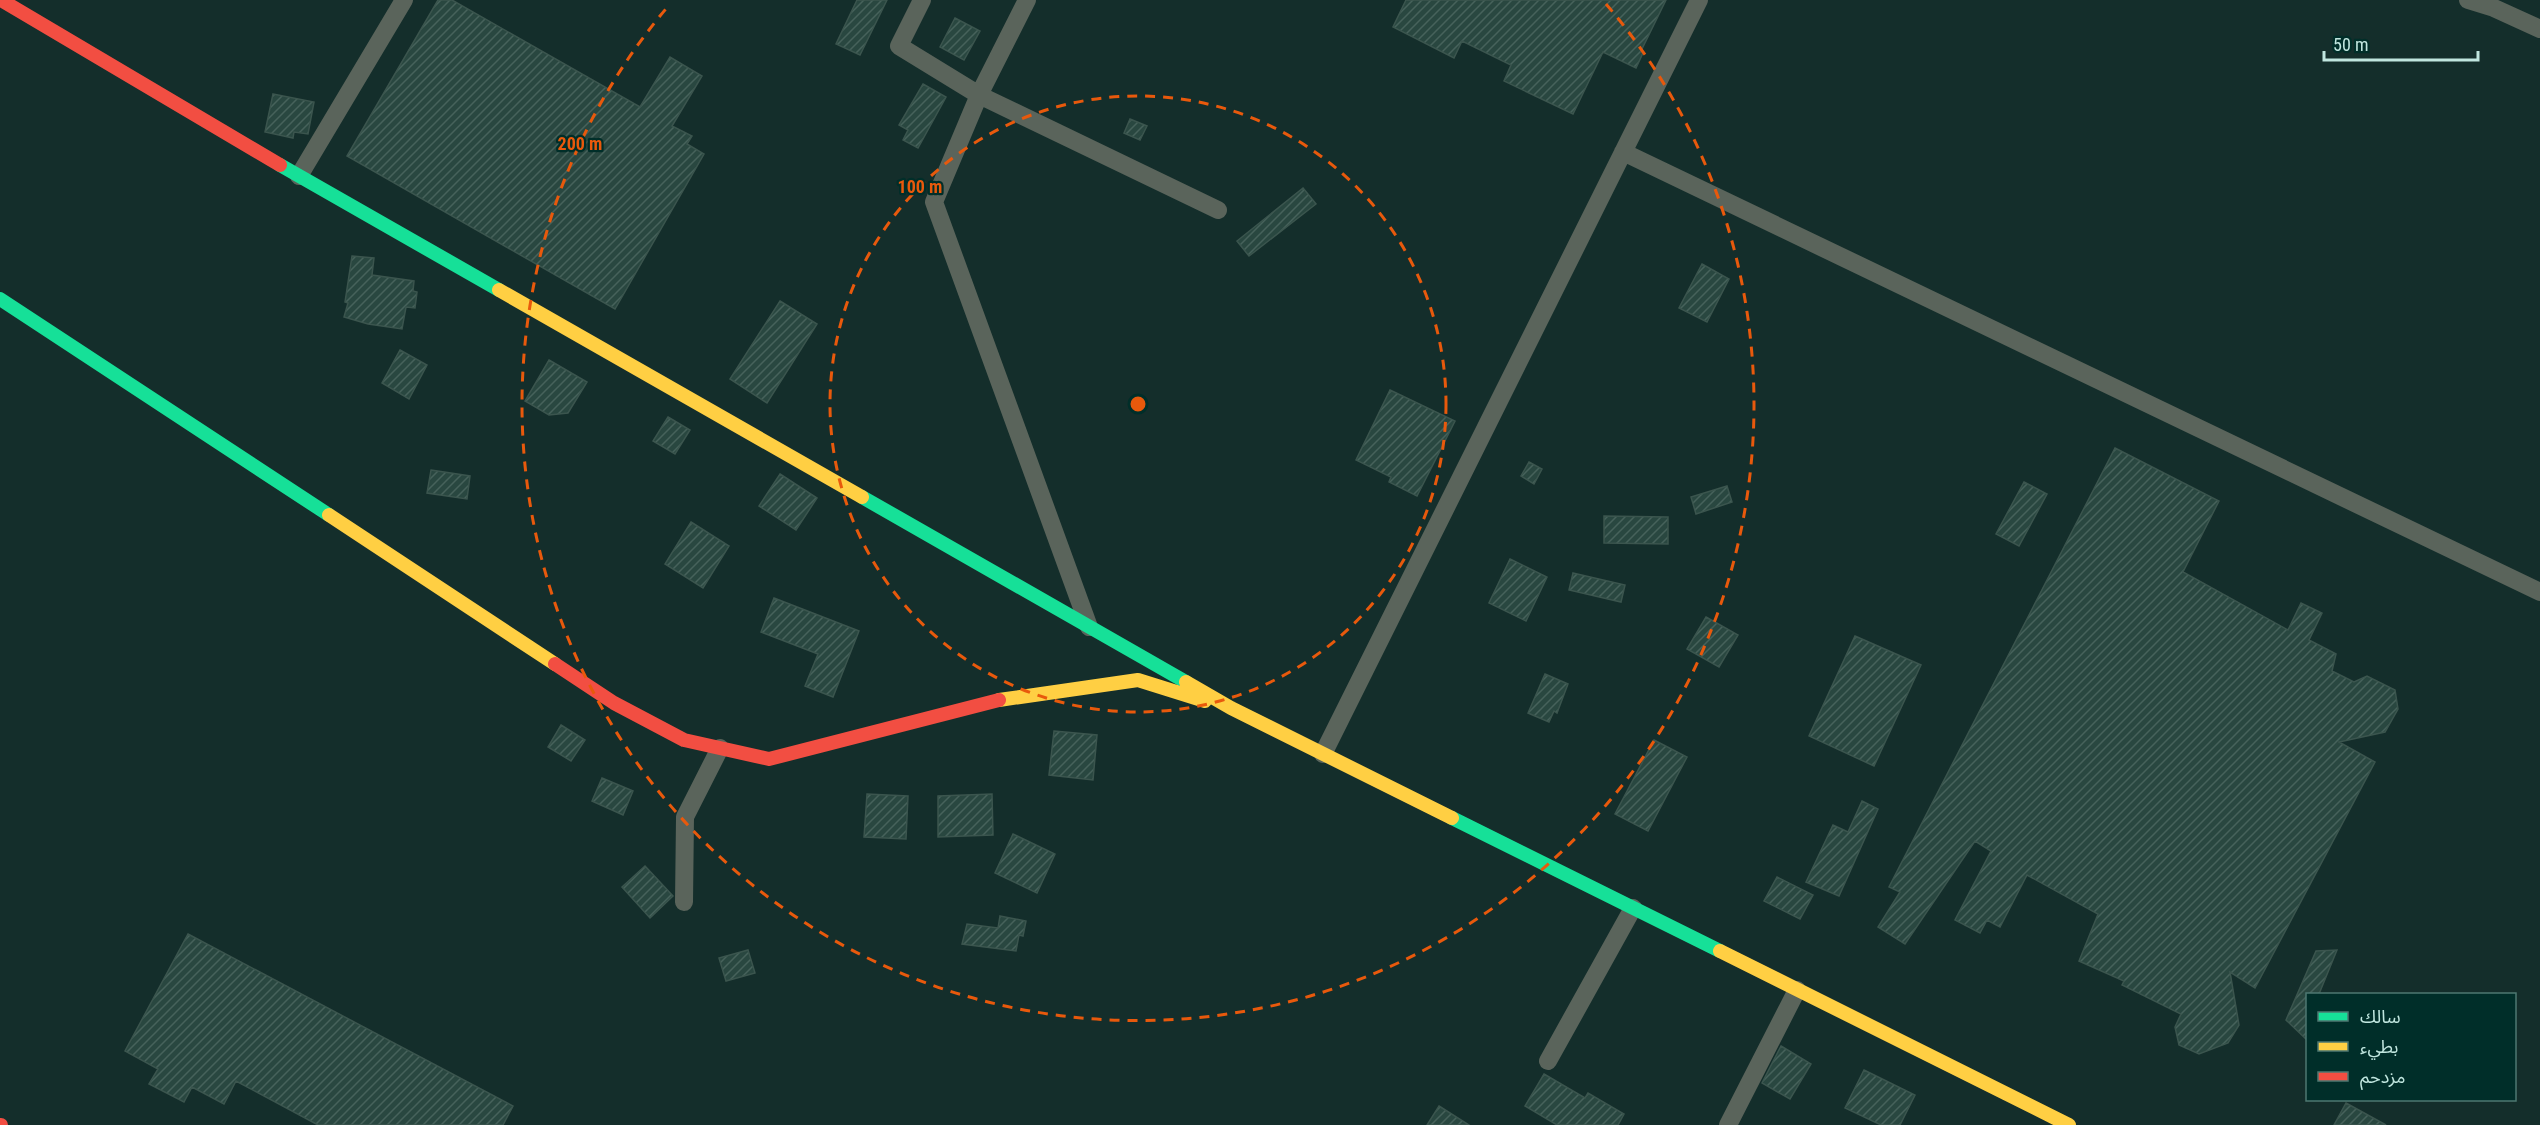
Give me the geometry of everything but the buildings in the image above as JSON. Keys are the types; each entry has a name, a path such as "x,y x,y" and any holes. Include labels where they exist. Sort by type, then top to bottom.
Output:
{"main road":[{"path":"1,0 299,176 1231,708 2068,1125"},
{"path":"0,299 614,703 684,740 769,759 992,701 1138,680 1231,708"}],"street":[{"path":"299,176 404,0"},
{"path":"922,0 898,46 979,95 1218,210"},
{"path":"1027,0 979,95 934,202 1089,627"},
{"path":"1323,754 1699,0"},
{"path":"2468,0 2494,8 2540,29"},
{"path":"1623,152 2540,592"},
{"path":"684,902 685,817 720,748"},
{"path":"1548,1061 1633,908"},
{"path":"1728,1125 1797,990"}],"traffic: fast":[{"path":"280,165 499,290"},
{"path":"0,299 329,515"},
{"path":"862,497 1186,682"},
{"path":"1452,818 1720,951"}],"traffic: slow":[{"path":"499,290 862,497"},
{"path":"329,515 555,664"},
{"path":"999,700 1138,680 1205,701"},
{"path":"1186,682 1231,708 1452,818"},
{"path":"1720,951 2069,1125"}],"traffic: jam":[{"path":"1,0 280,165"},
{"path":"555,664 614,703 684,740 769,759 999,700"}]}
